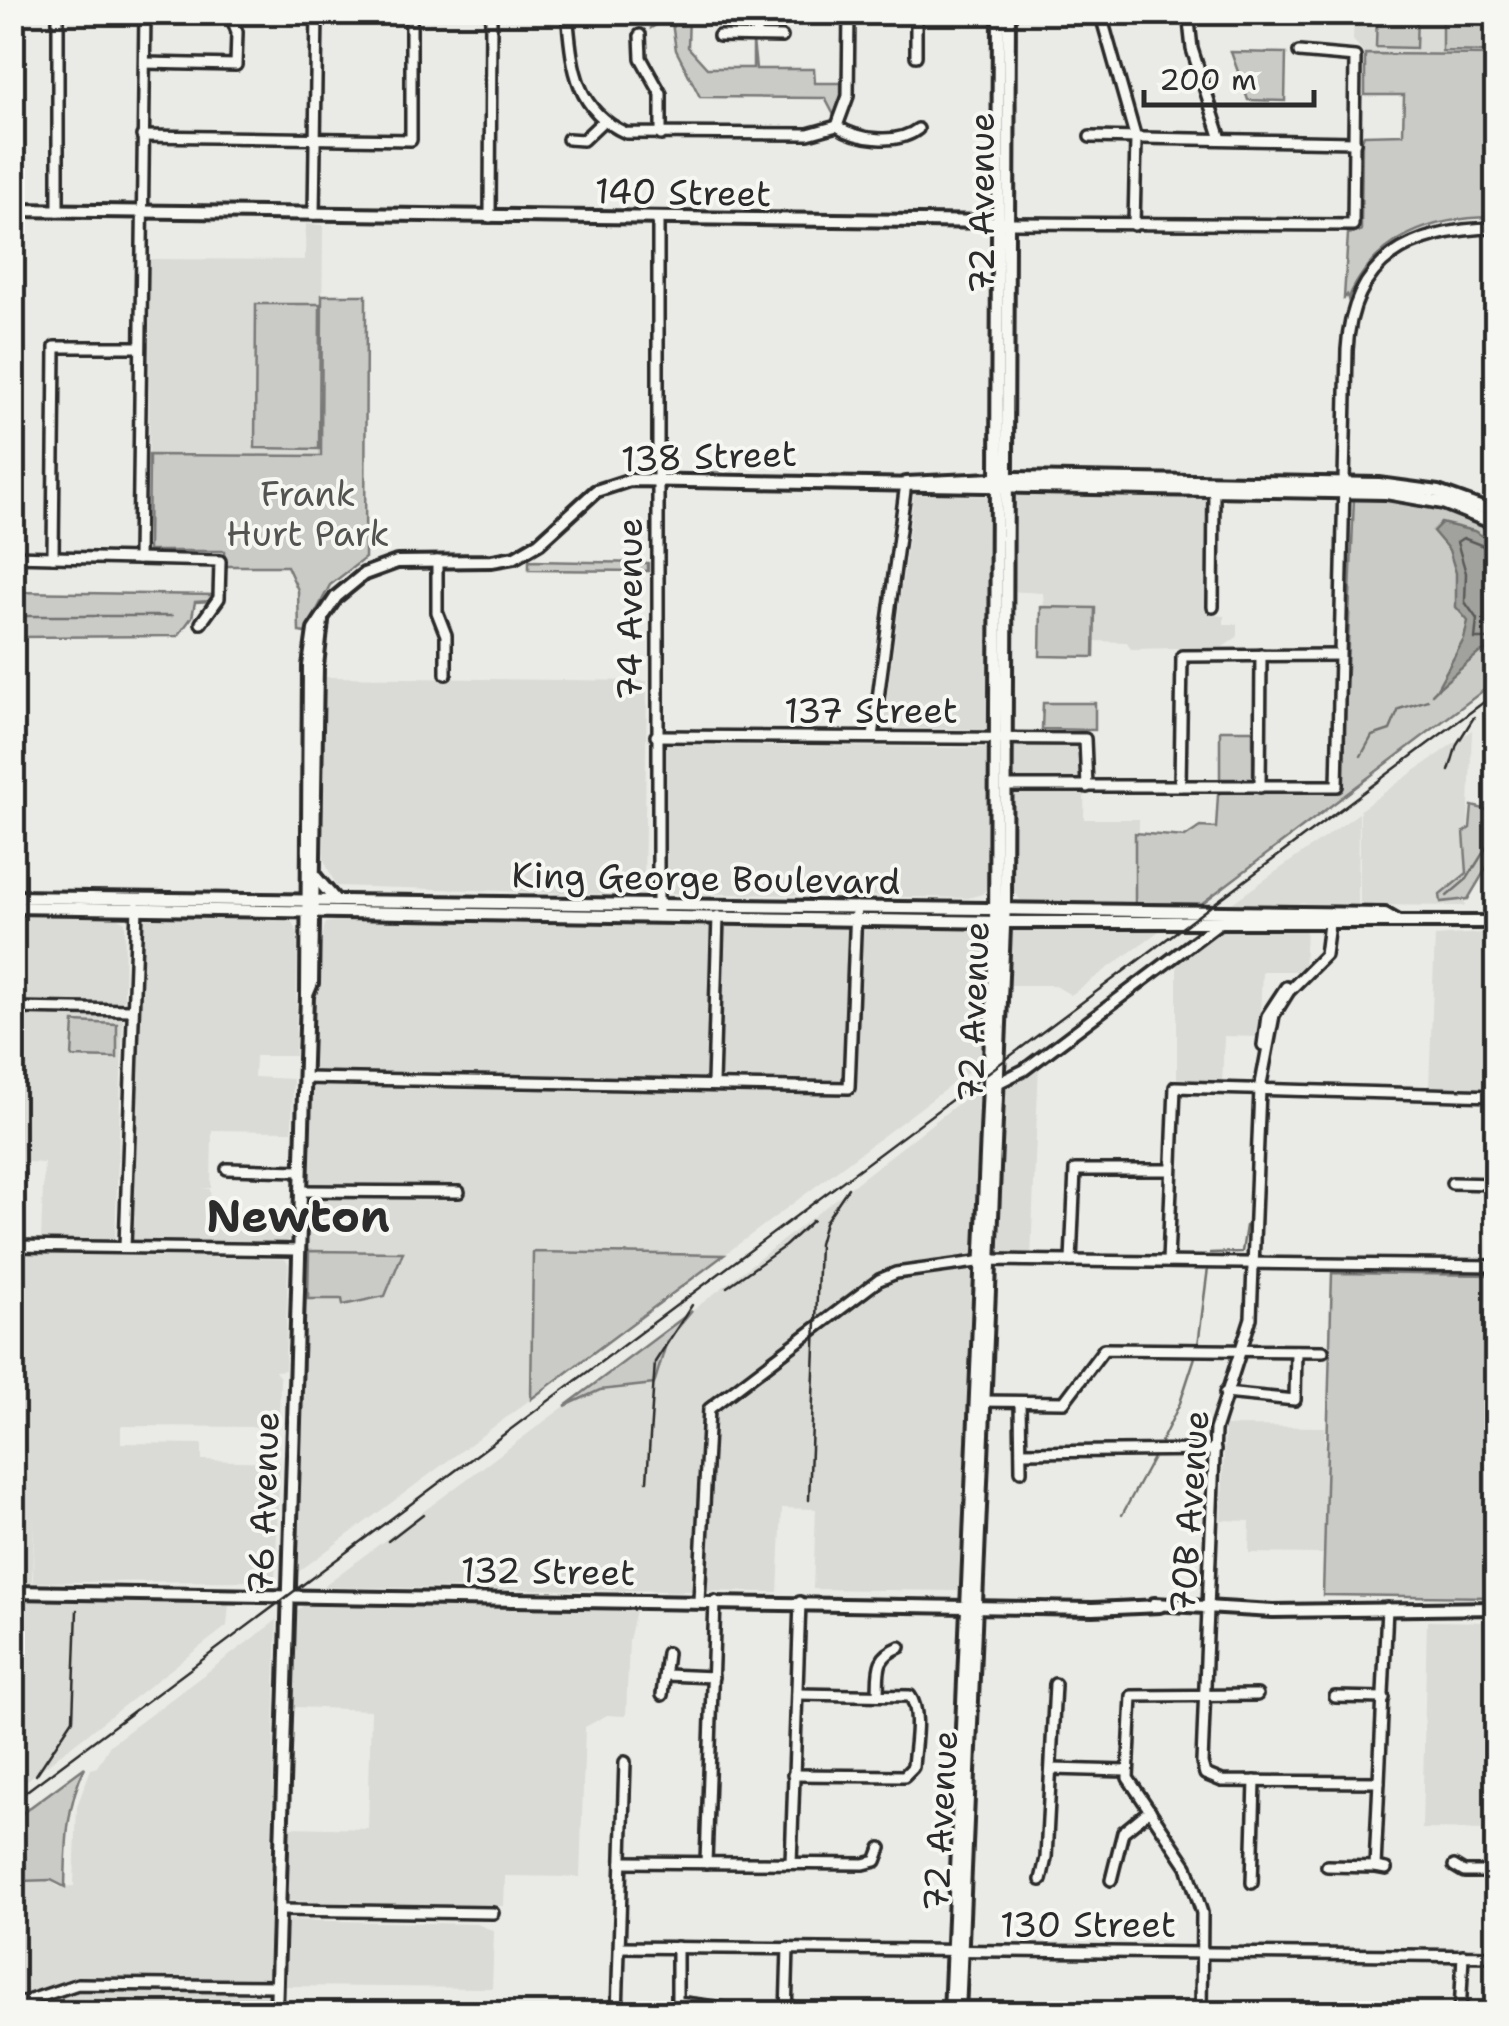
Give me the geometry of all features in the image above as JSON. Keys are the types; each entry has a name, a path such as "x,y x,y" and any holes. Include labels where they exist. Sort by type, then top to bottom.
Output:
{"main road":[{"name":"72 Avenue","path":"986,1260 998,1083 1000,922 1003,222 999,12"},
{"name":"72 Avenue","path":"1003,222 1009,12"},
{"name":"140 Street","path":"12,210 1003,222"},
{"name":"138 Street","path":"322,620 336,598 364,574 397,562 515,556 539,543 596,491 618,482 658,478 906,483 915,488 1003,482 1424,489 1496,513"},
{"name":"138 Street","path":"1003,482 1214,490 1346,488 1426,499 1496,524"},
{"name":"76 Avenue","path":"276,2014 300,1191 307,995 312,983 309,652 314,630 322,620"},
{"name":"76 Avenue","path":"310,905 322,620"},
{"path":"309,652 317,717"},
{"name":"72 Avenue","path":"1000,888 1006,786 1001,739"},
{"path":"314,876 336,901"},
{"path":"966,908 1000,888 1028,908"},
{"name":"King George Boulevard","path":"12,897 655,910 785,906 969,922 1219,923 1331,919"},
{"name":"King George Boulevard","path":"12,907 310,905 336,901 655,910 718,916 1028,908 1233,912 1388,925 1397,921 1496,922"},
{"path":"718,916 722,912 769,912 785,906"},
{"path":"1219,923 1233,912"},
{"path":"969,922 987,930 995,941"},
{"name":"72 Avenue","path":"950,2014 957,1950 972,1604 995,941 1000,922"},
{"name":"132 Street","path":"12,1592 1084,1605 1112,1609 1496,1608"},
{"name":"72 Avenue","path":"957,1950 959,2014"}],"street":[{"path":"58,12 58,210"},
{"path":"138,559 145,12"},
{"path":"314,214 317,12"},
{"path":"142,136 411,140 412,12"},
{"path":"490,216 491,12"},
{"path":"566,12 575,80 603,121 626,133 817,134 838,126 859,137 906,137 918,129"},
{"path":"757,12 757,36"},
{"path":"838,126 848,96 849,12"},
{"path":"916,12 916,56"},
{"path":"1100,12 1136,139 1134,225"},
{"path":"1188,12 1192,49 1221,139"},
{"path":"145,62 236,64 237,32 231,16"},
{"path":"640,36 641,58 662,94 661,135"},
{"path":"719,36 782,37"},
{"path":"1090,138 1356,142 1353,55 1298,52"},
{"path":"568,140 582,140 603,121"},
{"name":"140 Street","path":"1003,222 1354,225 1356,142"},
{"name":"74 Avenue","path":"655,910 658,219"},
{"path":"1006,786 1336,786 1347,350 1354,306 1381,264 1430,234 1496,228"},
{"path":"53,557 54,347 140,347"},
{"path":"873,737 904,530 906,483"},
{"path":"1213,607 1214,490"},
{"path":"12,556 220,560 219,598 201,623"},
{"path":"438,561 437,612 446,635 446,674"},
{"path":"1260,655 1260,787"},
{"path":"1180,786 1182,656 1339,655"},
{"name":"137 Street","path":"656,736 1084,740 1087,787"},
{"path":"125,1247 134,908 152,899"},
{"path":"304,1078 848,1088 855,912"},
{"path":"714,1083 718,916"},
{"name":"70B Avenue","path":"1255,1781 1222,1781 1206,1774 1214,1450 1226,1393 1250,1318 1265,1027 1272,1004 1317,959 1331,919"},
{"path":"998,1083 1024,1070 1219,923"},
{"path":"12,1008 132,1010"},
{"path":"1168,1262 1175,1087 1261,1083 1496,1096"},
{"path":"227,1169 301,1171"},
{"path":"1071,1261 1076,1170 1171,1170"},
{"path":"1452,1183 1496,1184"},
{"path":"300,1191 459,1192"},
{"path":"12,1246 298,1250"},
{"path":"699,1600 706,1418 713,1404 888,1275 986,1260 1496,1266"},
{"path":"980,1401 1065,1401 1104,1350 1324,1352"},
{"path":"1226,1393 1295,1400 1296,1351"},
{"path":"1020,1402 1021,1471"},
{"path":"1021,1452 1214,1450"},
{"path":"706,1863 715,1601"},
{"path":"791,1863 800,1602"},
{"path":"1326,1866 1381,1868 1384,1608"},
{"path":"878,1695 879,1661 883,1654 900,1646"},
{"path":"662,1695 667,1654"},
{"path":"666,1675 713,1677"},
{"path":"1041,1880 1052,1769 1055,1684"},
{"path":"794,1775 911,1773 914,1698 797,1694"},
{"path":"1200,2014 1202,1912 1187,1866 1126,1771 1132,1696 1257,1696"},
{"path":"1335,1696 1384,1698"},
{"path":"617,2014 625,1762"},
{"path":"1052,1769 1126,1771"},
{"path":"1252,1883 1255,1781 1379,1782"},
{"path":"1111,1880 1123,1832 1150,1810"},
{"path":"622,1862 864,1864 876,1861 881,1848"},
{"path":"1454,1866 1464,1872 1496,1872"},
{"path":"279,1910 493,1914"},
{"name":"130 Street","path":"620,1947 1496,1956"},
{"path":"677,1948 678,2002 723,2008"},
{"path":"786,2014 788,1948"},
{"path":"1460,2014 1462,1956"},
{"path":"12,2006 78,1984 276,1986"}],"shaded area":[{"path":"1354,13 1496,13 1496,55 1365,54 1353,40"},
{"path":"306,224 323,225 321,456 149,455 150,259 305,260"},
{"path":"1008,489 1215,489 1212,615 1224,616 1224,624 1237,624 1237,637 1223,647 1131,649 1127,642 1095,641 1096,608 1044,606 1043,593 1009,591"},
{"path":"914,494 993,496 990,730 883,727"},
{"path":"325,677 647,681 644,889 635,895 336,886 324,860"},
{"path":"1472,730 1465,906 1360,905 1360,810"},
{"path":"1009,743 1085,744 1084,819 1139,819 1137,904 1032,906 1020,900 1010,885"},
{"path":"665,745 990,748 990,886 982,894 968,898 670,893 664,883"},
{"path":"1359,813 1358,904 1232,903"},
{"path":"13,916 117,917 125,922 124,999 120,1003 13,1001"},
{"path":"288,919 294,924 298,934 295,1056 255,1056 254,1077 293,1079 292,1131 212,1130 211,1188 202,1188 210,1189 211,1210 289,1213 289,1240 283,1244 132,1240 140,922"},
{"path":"339,920 906,926 977,931 989,946 983,1061 724,1255 533,1252 531,1399 298,1572 316,971 325,923"},
{"path":"1223,926 1306,926 1304,971 1262,971 1259,1037 1224,1036 1222,1085 1177,1085 1177,960"},
{"path":"1011,928 1162,929 1071,995 1054,985 1008,985"},
{"path":"1496,932 1496,1091 1429,1087 1435,936"},
{"path":"13,1017 121,1017 123,1021 115,1240 41,1239 44,1163 13,1161"},
{"path":"1039,1062 1031,1257 993,1259 1000,1089"},
{"path":"983,1084 961,1587 957,1591 813,1589 816,1509 782,1508 778,1592 322,1587 565,1406 600,1390 654,1384 667,1341 692,1311"},
{"path":"13,1253 285,1259 285,1370 275,1371 280,1378 279,1419 270,1427 121,1426 121,1443 202,1444 202,1460 280,1462 275,1581 33,1582 34,1512 32,1583 13,1582"},
{"path":"1225,1426 1325,1427 1325,1444 1329,1444 1325,1554 1249,1553 1250,1521 1221,1520"},
{"path":"13,1600 229,1603 227,1626 13,1791"},
{"path":"305,1604 636,1610 629,1640 626,1716 607,1715 585,1727 580,1877 505,1876 504,1906 288,1901 290,1827 368,1829 371,1710 294,1707 297,1611"},
{"path":"277,1620 267,2013 13,2013 12,1873 19,1881 51,1880 58,1887 74,1886 77,1806 91,1769 97,1767 110,1745"},
{"path":"1427,1621 1496,1622 1496,1830 1422,1829"},
{"path":"288,1920 477,1924 494,1931 492,1988 286,1986"}],"green space":[{"path":"652,13 689,13 688,47 707,68 753,68 753,41 756,69 814,69 815,83 841,83 841,105 835,117 825,98 700,97 676,50 671,16 651,28"},
{"path":"1377,13 1417,13 1416,48 1376,47"},
{"path":"1442,13 1496,13 1496,52 1442,51"},
{"path":"1231,52 1286,53 1285,101 1248,100"},
{"path":"1365,54 1496,55 1496,217 1450,221 1408,234 1374,260 1348,299 1347,295 1344,298 1348,234 1361,231 1362,140 1364,135 1403,134 1404,95 1365,95"},
{"name":"Frank Hurt Park","path":"322,295 366,295 365,558 330,585 305,633 299,632 298,590 287,566 225,566 224,551 148,551 149,455 321,456"},
{"path":"256,304 320,304 319,449 255,448"},
{"path":"1354,498 1421,502 1496,529 1496,681 1201,904 1135,903 1135,833 1185,837 1200,827 1216,828 1218,795 1226,789 1342,790"},
{"path":"529,561 648,563 648,571 529,570"},
{"path":"12,592 216,595 212,601 195,602 192,617 178,636 13,637"},
{"path":"1041,607 1095,608 1094,657 1040,656"},
{"path":"1043,703 1095,703 1095,730 1042,729"},
{"path":"1220,730 1253,730 1253,779 1220,779"},
{"path":"1472,806 1496,812 1496,852 1468,899 1441,902 1440,895 1467,873 1464,832 1470,828"},
{"path":"74,1022 117,1024 117,1058 72,1057"},
{"path":"309,1251 403,1252 385,1296 343,1305 342,1299 308,1299"},
{"path":"533,1252 724,1255 531,1399"},
{"path":"1332,1273 1496,1275 1496,1597 1323,1595"},
{"path":"692,1311 667,1341 654,1384 600,1390 565,1406"},
{"path":"85,1767 71,1811 65,1887 51,1880 19,1881 13,1873 13,1820"}],"water":[{"path":"1441,523 1474,531 1496,544 1496,569 1487,576 1492,584 1496,582 1496,648 1479,653 1436,690 1464,639 1468,621 1456,607 1456,573 1449,550 1433,531"}],"waterway":[{"path":"12,616 172,616"},
{"path":"1432,694 1436,690"},
{"path":"1361,756 1372,736 1390,730 1399,709 1428,700"},
{"path":"1190,791 1235,791"},
{"path":"1244,791 1322,792"},
{"path":"1447,896 1467,879 1496,832"},
{"path":"1210,1253 1242,1252 1246,1226"},
{"path":"1198,1345 1208,1268"},
{"path":"1161,1442 1180,1403 1195,1357"},
{"path":"1122,1515 1154,1456"}],"railway":[{"path":"12,1802 1496,693"},
{"path":"1449,771 1457,744 1474,717"},
{"path":"809,1500 819,1244 825,1222 848,1188"},
{"path":"727,1287 785,1246 813,1220"},
{"path":"647,1481 655,1362 692,1305"},
{"path":"388,1541 423,1514"},
{"path":"36,1775 73,1719 77,1610"}],"district":[{"name":"Newton","path":"298,1216"}]}
